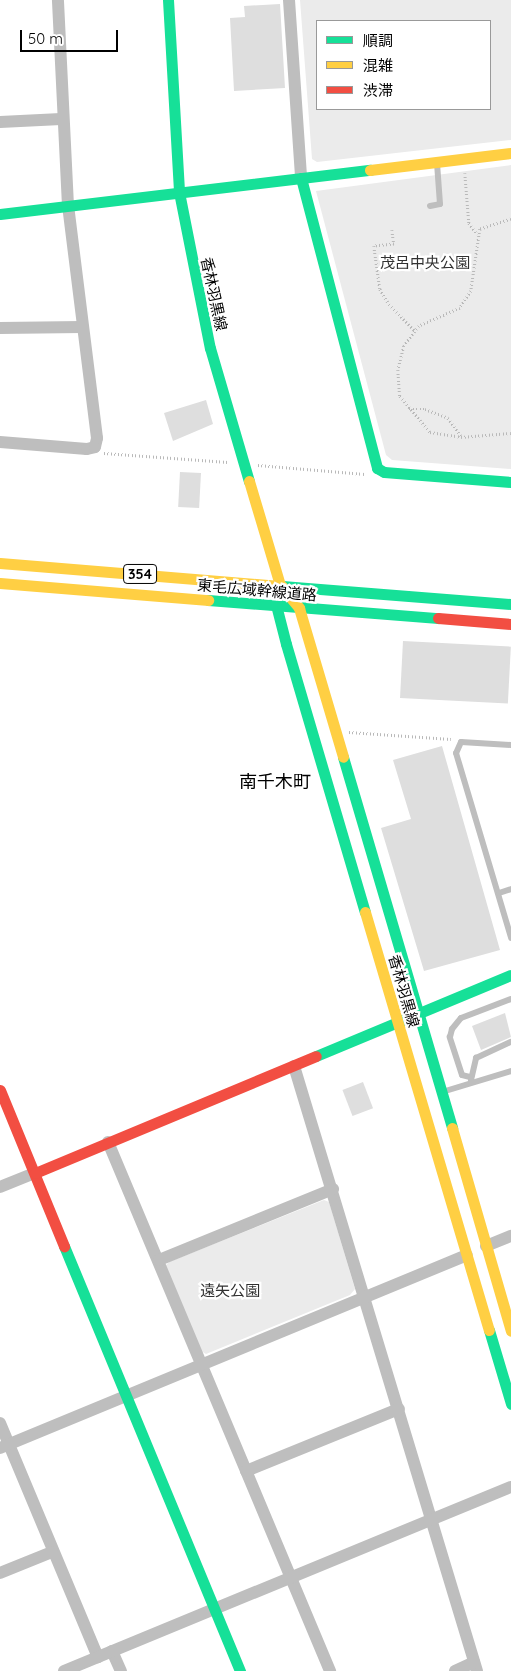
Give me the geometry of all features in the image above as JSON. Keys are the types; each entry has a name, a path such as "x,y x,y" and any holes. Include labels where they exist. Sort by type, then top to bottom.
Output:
{"main road":[{"name":"香林羽黒線","path":"168,0 179,192 210,348 280,585 299,608 511,1331"},
{"path":"0,214 511,152"},
{"path":"302,178 377,468 384,472 511,482"},
{"name":"東毛広域幹線道路","path":"0,563 511,604"},
{"name":"東毛広域幹線道路","path":"0,583 511,624"},
{"name":"香林羽黒線","path":"280,585 276,605 511,1404"},
{"path":"35,1173 511,975"},
{"path":"0,1090 240,1671"}],"street":[{"path":"0,442 95,447 98,438 82,327 68,206 61,119 58,0"},
{"path":"289,0 302,178"},
{"path":"0,122 61,119"},
{"path":"0,328 82,327"},
{"path":"294,1066 333,1189 475,1667 455,1671"},
{"path":"108,1142 330,1671"},
{"path":"0,1187 35,1173"},
{"path":"159,1260 333,1189"},
{"path":"486,1246 511,1236"},
{"path":"4,1446 467,1255"},
{"path":"246,1471 399,1409"},
{"path":"0,1423 4,1446 98,1657"},
{"path":"64,1671 215,1607 511,1487"},
{"path":"0,1574 52,1552"},
{"path":"112,1651 121,1671"}],"lane":[{"path":"430,206 440,204 436,161"},
{"path":"511,745 461,742 456,754 511,938"},
{"path":"499,893 511,888"},
{"path":"470,1080 462,1075 450,1038 452,1029 461,1018 511,999"},
{"path":"470,1080 476,1058 511,1042"},
{"path":"441,1093 470,1080 511,1071"}],"path":[{"path":"472,168 464,169 469,223 478,234"},
{"path":"511,219 495,222 480,229 471,291 460,308 415,331 404,346 398,370 400,396 430,432 462,437 511,433"},
{"path":"392,230 394,244 374,246 380,289 389,304 415,331"},
{"path":"409,408 426,408 448,418 462,437"},
{"path":"102,453 230,462"},
{"path":"257,465 369,474"},
{"path":"345,732 452,739"}],"green space":[{"path":"300,0 511,0 511,140 317,162 312,159"},
{"name":"茂呂中央公園","path":"511,165 511,469 392,460 386,455 316,191"},
{"name":"遠矢公園","path":"324,1200 329,1202 355,1289 350,1295 206,1354 201,1351 165,1266 169,1262"}],"building":[{"path":"280,4 285,88 234,91 230,18 245,17 244,6"},
{"path":"206,400 213,424 173,441 164,413"},
{"path":"180,472 201,473 199,508 178,507"},
{"path":"403,641 511,647 508,704 400,698"},
{"path":"442,746 500,950 424,971 381,828 411,819 393,760"},
{"path":"505,1013 511,1037 481,1050 472,1026"},
{"path":"363,1082 373,1108 352,1116 342,1090"}],"traffic: fast":[{"path":"168,0 179,192 210,348 249,481"},
{"path":"0,214 370,170"},
{"path":"301,178 377,468 384,472 511,482"},
{"path":"282,586 511,604"},
{"path":"278,594 276,605 286,644 365,912"},
{"path":"208,600 438,618"},
{"path":"343,757 452,1128"},
{"path":"316,1056 511,975"},
{"path":"64,1246 240,1671"},
{"path":"489,1330 511,1404"}],"traffic: slow":[{"path":"370,170 511,153"},
{"path":"249,481 280,585 299,608 343,757"},
{"path":"0,563 282,586"},
{"path":"0,583 208,600"},
{"path":"365,912 489,1330"},
{"path":"452,1128 511,1331"}],"traffic: jam":[{"path":"438,618 511,624"},
{"path":"35,1173 316,1056"},
{"path":"0,1090 64,1246"}],"district":[{"name":"南千木町","path":"275,782"}]}
